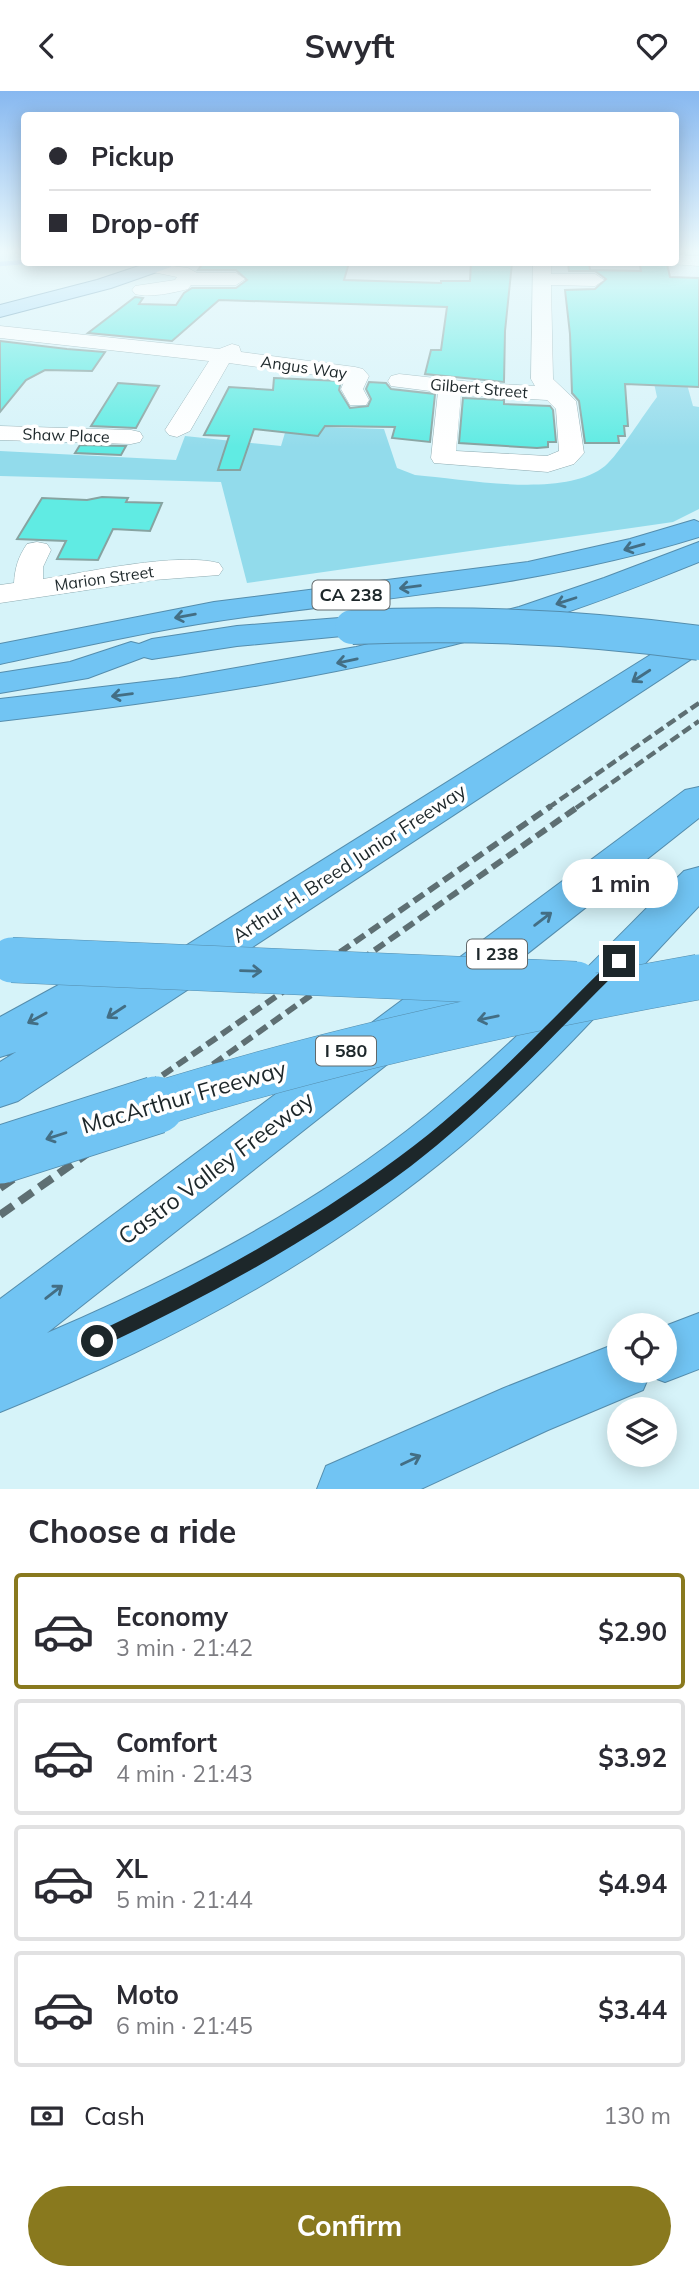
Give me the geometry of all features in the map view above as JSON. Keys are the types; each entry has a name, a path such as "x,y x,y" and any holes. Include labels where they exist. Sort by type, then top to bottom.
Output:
{"highway":[{"name":"CA 238","path":"0,654 196,615 547,567 628,549 699,527"},
{"path":"0,710 247,678 364,657 534,612 621,583 699,551"},
{"path":"0,674 237,636 352,627 538,627 699,641"},
{"name":"Arthur H. Breed Junior Freeway","path":"0,1087 699,641"},
{"path":"0,683 76,671 131,652"},
{"name":"Castro Valley Freeway","path":"0,1334 699,799"},
{"path":"17,1373 174,1304 269,1253 405,1161 461,1115 519,1061 699,880"},
{"path":"0,1039 91,988 256,922"},
{"path":"4,961 699,990"},
{"name":"MacArthur Freeway","path":"0,1155 164,1101 350,1049 563,1001 699,977"},
{"path":"677,1349 699,1341"},
{"path":"349,1489 526,1409 607,1376"}],"street":[{"name":"Gilbert Street","path":"541,317 542,379 552,393"},
{"name":"Angus Way","path":"0,332 227,354 357,375 352,389 358,400"},
{"path":"177,430 227,354"},
{"name":"Gilbert Street","path":"399,381 552,393"},
{"path":"450,387 443,458 548,464 565,459 572,453 568,409 565,401 552,393"},
{"name":"Shaw Place","path":"0,433 131,437"},
{"path":"14,592 37,550"},
{"name":"Marion Street","path":"14,592 154,571 209,569"}],"shaded area":[{"path":"640,317 669,317 693,406 699,407 699,509 673,522 247,583 221,482 0,476 0,451 176,460 185,436 281,446 287,426 384,429 397,468 415,475 486,483 565,482 587,476 605,466 657,397"}],"building":[{"path":"109,317 199,317 172,341 88,333"},
{"path":"446,317 506,317 504,382 425,374 431,350 441,350"},
{"path":"568,317 699,317 699,387 625,384 628,426 624,426 625,436 618,436 619,443 585,443 579,401 572,393"},
{"path":"0,341 105,352 92,371 45,370 26,380 0,412"},
{"path":"274,378 341,381 339,390 350,408 368,406 371,399 366,389 369,382 386,383 391,389 435,394 430,442 392,438 395,427 325,426 318,436 254,429 240,470 218,470 229,436 204,435 229,387 273,390"},
{"path":"118,383 159,386 136,428 91,426"},
{"path":"463,398 504,400 504,404 550,406 553,410 556,442 548,442 548,447 537,448 459,443"},
{"path":"80,445 126,446 121,455 75,453"},
{"path":"102,497 128,498 126,502 162,503 150,531 113,529 98,560 57,559 66,541 17,539 42,498 87,500"}],"railway":[{"path":"548,808 699,703"},
{"path":"576,808 699,721"},
{"path":"118,1106 551,806"},
{"path":"154,1106 579,806"},
{"path":"0,1188 120,1105"},
{"path":"0,1215 156,1105"}],"route":[{"path":"97,1341 186,1298 269,1253 374,1184 488,1091 619,961"}]}
